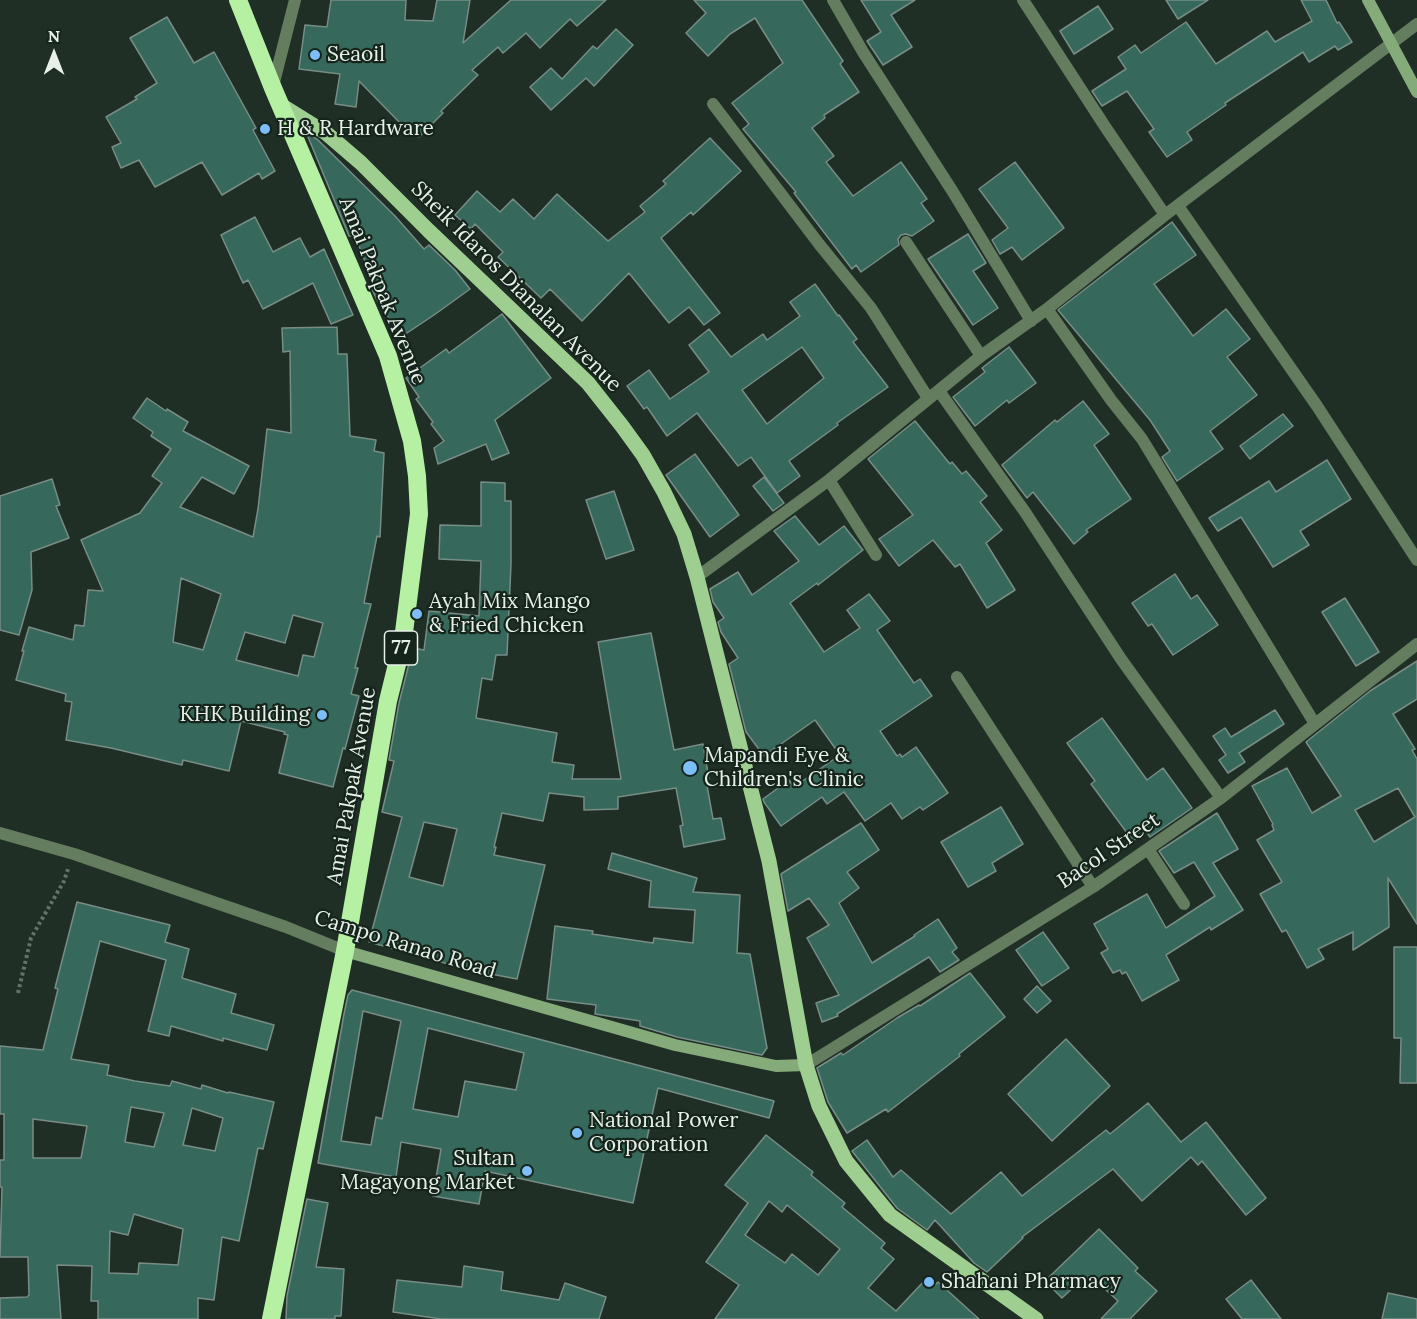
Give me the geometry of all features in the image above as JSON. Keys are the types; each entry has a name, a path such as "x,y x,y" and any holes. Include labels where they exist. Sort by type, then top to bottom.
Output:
{"highway":[{"name":"Amai Pakpak Avenue","path":"238,0 388,356 412,441 419,514 403,640 388,701 345,951 272,1319"}],"main road":[{"path":"1368,0 1417,92"},
{"name":"Sheik Idaros Dianalan Avenue","path":"281,105 345,148 588,383 622,426 664,492 684,534 697,577 769,861 806,1065 819,1106 846,1161 890,1215 1036,1319"},
{"name":"Campo Ranao Road","path":"345,951 675,1045 776,1066 806,1065"}],"street":[{"path":"273,87 295,0"},
{"path":"833,0 1031,321"},
{"path":"1023,0 1165,215"},
{"path":"697,577 829,480 981,356 1047,309 1165,215 1417,24"},
{"path":"713,104 819,244 871,308 928,398"},
{"path":"1178,206 1317,406 1417,560"},
{"path":"906,242 981,356"},
{"path":"1047,309 1111,400 1142,439 1315,724"},
{"path":"939,391 1025,512 1121,659 1221,798"},
{"path":"829,480 876,555"},
{"name":"Bacol Street","path":"806,1065 1094,887 1221,798 1417,644"},
{"path":"957,677 1094,887"},
{"name":"Campo Ranao Road","path":"0,832 74,854 286,927 345,951"},
{"path":"1148,849 1184,904"}],"path":[{"path":"18,993 31,938 64,881 74,854"}],"building":[{"path":"331,0 406,0 405,20 433,21 437,0 470,0 463,43 511,0 606,0 577,26 570,19 540,48 526,33 503,53 498,47 472,70 478,75 441,111 443,113 419,137 407,126 405,128 359,81 356,107 335,104 340,74 299,69 305,25 327,27"},
{"path":"694,0 802,0 843,61 840,64 859,92 824,115 825,118 812,128 834,156 826,162 853,196 901,162 927,199 921,203 934,221 912,236 901,235 898,239 899,245 861,272 856,265 852,269 794,193 796,192 743,129 749,124 732,103 783,63 755,18 730,34 708,56 686,33 706,13"},
{"path":"861,0 915,0 891,15 912,47 883,65 867,41 881,32"},
{"path":"1166,0 1208,0 1178,19"},
{"path":"1301,0 1326,0 1337,23 1339,22 1352,42 1338,50 1335,46 1309,62 1303,52 1225,103 1226,105 1187,132 1192,140 1167,157 1149,132 1154,129 1127,91 1102,106 1092,91 1126,69 1118,57 1135,45 1141,53 1186,22 1216,64 1267,31 1275,42 1312,21"},
{"path":"1098,6 1113,29 1074,54 1060,31"},
{"path":"167,17 194,63 214,52 256,128 253,130 275,171 262,179 259,173 222,195 202,162 155,187 139,160 121,168 112,147 121,143 106,117 137,99 135,97 157,83 130,38"},
{"path":"616,29 633,45 594,86 586,78 551,110 530,87 551,68 562,79 593,46 597,49"},
{"path":"306,132 318,140 395,216 424,249 429,245 455,270 470,289 401,337 376,298 371,287 374,285 358,243 354,236 349,236"},
{"path":"710,138 741,171 693,215 691,212 661,238 720,313 704,325 689,307 669,323 629,273 582,321 550,289 541,298 498,257 503,252 475,224 471,229 455,215 477,191 500,212 513,199 534,219 557,194 608,241 645,212 640,206 666,184 663,181"},
{"path":"1015,162 1064,228 1022,260 1012,247 1000,254 992,240 1008,228 979,189"},
{"path":"255,217 273,252 300,238 310,257 324,249 353,315 331,324 313,283 263,309 248,280 243,283 221,235"},
{"path":"1172,222 1196,255 1154,284 1193,336 1226,309 1250,339 1227,357 1257,395 1210,431 1223,449 1177,481 1162,457 1170,451 1150,420 1058,310"},
{"path":"968,234 986,263 973,271 998,308 973,325 928,259"},
{"path":"815,284 857,339 853,342 888,387 789,461 800,476 777,493 751,457 738,466 697,413 667,436 647,407 644,409 627,386 649,370 670,399 709,372 689,345 709,329 731,357 763,334 767,340 800,316 790,302","holes":["802,347 824,378 767,424 742,390"]},
{"path":"502,314 551,378 495,420 509,453 492,460 486,444 438,464 434,448 444,441 431,424 433,422 416,399 419,397 406,378 446,349 449,353"},
{"path":"337,327 338,354 347,354 350,436 376,440 374,451 384,453 380,537 377,536 364,603 371,604 351,694 359,696 333,787 279,773 288,735 284,734 285,732 241,721 229,771 183,760 182,765 66,740 72,702 65,701 66,694 16,680 24,651 22,651 29,627 73,640 75,625 84,626 88,590 103,591 81,540 140,513 162,483 152,476 171,449 151,436 153,432 133,418 147,398 188,422 183,431 249,466 234,494 202,477 180,507 253,537 267,429 291,433 290,351 283,352 282,328","holes":["181,578 221,594 203,650 173,642","293,615 323,623 314,657 303,655 298,676 236,660 245,632 285,643"]},
{"path":"1009,347 1036,383 1009,403 1007,400 975,426 953,397 985,372 982,368"},
{"path":"1083,401 1109,434 1094,445 1131,499 1086,530 1088,532 1074,544 1033,492 1027,498 1002,465 1055,420 1057,422"},
{"path":"1283,414 1293,426 1250,459 1240,446"},
{"path":"915,421 950,464 952,462 962,474 966,471 987,496 980,502 1002,530 986,543 1015,590 987,608 960,564 955,567 933,540 899,566 879,539 913,515 868,459"},
{"path":"695,454 739,515 710,537 666,475"},
{"path":"1327,460 1351,499 1300,531 1309,545 1273,567 1241,517 1218,531 1209,518 1269,481 1276,492"},
{"path":"764,477 784,503 773,511 753,486"},
{"path":"52,479 60,505 56,506 69,538 31,552 32,590 19,635 0,630 0,496"},
{"path":"481,482 505,483 505,501 511,501 507,655 496,655 492,680 482,678 476,718 557,733 552,762 574,765 572,779 621,779 598,642 651,633 674,750 703,744 713,819 721,818 725,839 684,847 680,826 683,825 676,788 618,797 618,809 584,810 584,797 549,793 543,821 502,813 494,855 545,865 517,979 470,970 369,942 402,817 382,812 394,761 389,760 399,703 413,648 424,650 429,611 479,616 481,561 439,559 440,525 481,526","holes":["424,822 457,829 443,886 409,877"]},
{"path":"614,491 634,550 606,559 586,500"},
{"path":"795,516 819,545 844,526 863,550 818,585 817,583 790,603 824,652 860,628 847,610 869,594 890,621 877,630 914,683 920,679 932,696 880,731 897,756 900,754 902,757 916,747 948,793 923,810 920,807 902,819 891,803 865,821 844,792 827,804 822,797 781,826 764,802 763,799 789,780 794,787 840,755 815,720 764,756 746,732 729,664 738,658 721,632 718,622 724,618 713,602 710,589 738,572 752,595 799,561 774,531"},
{"path":"1175,574 1191,599 1197,595 1218,625 1173,655 1152,624 1148,626 1132,603"},
{"path":"1345,598 1379,652 1356,666 1322,612"},
{"path":"1417,661 1417,699 1393,714 1415,749 1412,750 1417,759 1417,924 1388,878 1389,927 1353,950 1353,932 1318,949 1324,959 1307,968 1286,930 1282,932 1260,894 1282,882 1257,840 1274,830 1252,786 1287,768 1312,813 1341,796 1306,742 1370,691","holes":["1398,788 1415,817 1374,842 1355,810"]},
{"path":"1275,710 1284,724 1239,753 1245,762 1228,773 1219,760 1226,755 1213,736 1225,728 1231,737"},
{"path":"1102,718 1147,780 1163,768 1192,808 1150,837 1146,831 1133,841 1091,784 1095,781 1067,743"},
{"path":"1001,807 1023,844 992,863 996,871 968,887 941,842"},
{"path":"1217,813 1238,849 1213,863 1243,910 1211,930 1210,927 1166,955 1179,980 1142,1001 1126,972 1122,974 1120,970 1113,973 1101,953 1108,949 1094,924 1147,894 1166,928 1215,896 1194,862 1174,873 1159,851"},
{"path":"861,823 879,850 847,872 859,888 839,903 872,963 938,919 957,948 952,952 959,960 940,972 929,957 837,1014 838,1016 822,1022 816,1003 839,995 807,938 829,925 809,898 788,911 781,874"},
{"path":"612,853 697,878 693,892 740,895 737,953 750,954 767,1048 762,1055 677,1037 640,1026 640,1021 595,1014 596,1005 547,999 555,926 653,943 654,938 693,943 695,910 649,907 651,881 608,869"},
{"path":"77,902 170,925 165,942 189,949 182,978 236,994 231,1013 274,1025 267,1050 223,1038 223,1041 171,1026 169,1036 148,1031 166,960 100,941 71,1059 109,1065 107,1075 135,1081 170,1086 172,1081 201,1089 202,1085 228,1093 274,1102 263,1149 258,1148 239,1241 222,1237 214,1300 198,1298 198,1319 98,1319 98,1301 91,1301 92,1266 57,1265 61,1319 0,1319 0,1298 29,1295 28,1257 0,1257 2,1187 0,1187 0,1160 4,1160 4,1114 0,1114 0,1046 43,1050 58,989 55,988","holes":["131,1107 164,1113 154,1147 125,1142","192,1108 223,1118 215,1151 183,1145","33,1119 87,1126 81,1158 33,1158","134,1214 183,1229 178,1265 139,1263 138,1274 109,1273 110,1231 128,1235"]},
{"path":"1043,932 1069,968 1042,986 1016,950"},
{"path":"1394,947 1417,947 1417,1083 1400,1083 1401,1038 1394,1038"},
{"path":"970,973 1005,1017 959,1054 960,1056 888,1112 886,1109 847,1133 828,1102 817,1068 841,1053 843,1055"},
{"path":"1037,986 1051,1001 1037,1013 1024,999"},
{"path":"352,990 774,1101 769,1118 658,1088 633,1203 485,1171 479,1204 433,1196 441,1149 401,1142 396,1177 318,1163 348,995","holes":["363,1011 401,1021 382,1119 376,1117 371,1145 341,1141","428,1028 524,1053 516,1090 465,1081 458,1117 413,1109"]},
{"path":"1066,1039 1110,1086 1052,1141 1008,1094"},
{"path":"1148,1103 1181,1142 1206,1122 1266,1198 1246,1215 1202,1161 1198,1165 1191,1157 1142,1201 1113,1169 1022,1237 987,1272 974,1263 935,1220 927,1230 897,1208 852,1151 867,1140 893,1177 901,1170 951,1214 1001,1172 1022,1196 1106,1130 1110,1134"},
{"path":"766,1135 813,1172 811,1175 845,1203 842,1207 885,1243 881,1248 894,1259 868,1288 896,1311 927,1278 935,1285 938,1282 979,1319 715,1319 739,1285 706,1262 748,1203 725,1185","holes":["769,1201 782,1212 787,1205 840,1249 818,1275 792,1254 785,1263 745,1235"]},
{"path":"307,1199 328,1203 316,1267 344,1269 341,1316 335,1316 335,1319 286,1319 287,1296"},
{"path":"1099,1229 1138,1268 1135,1271 1157,1291 1130,1319 1101,1319 1118,1301 1091,1276 1080,1287 1077,1284 1062,1298 1045,1281"},
{"path":"464,1266 503,1272 501,1290 559,1300 565,1283 606,1297 599,1319 441,1319 393,1312 397,1280 462,1287"},
{"path":"1251,1280 1281,1319 1242,1319 1226,1299"},
{"path":"1388,1293 1417,1299 1417,1319 1382,1319"}],"place":[{"name":"Seaoil","path":"315,55"},
{"name":"H & R Hardware","path":"265,129"},
{"name":"Ayah Mix Mango & Fried Chicken","path":"417,614"},
{"name":"KHK Building","path":"322,715"},
{"name":"Mapandi Eye & Children's Clinic","path":"690,768"},
{"name":"National Power Corporation","path":"577,1133"},
{"name":"Sultan Magayong Market","path":"527,1171"},
{"name":"Shahani Pharmacy","path":"929,1282"}]}
